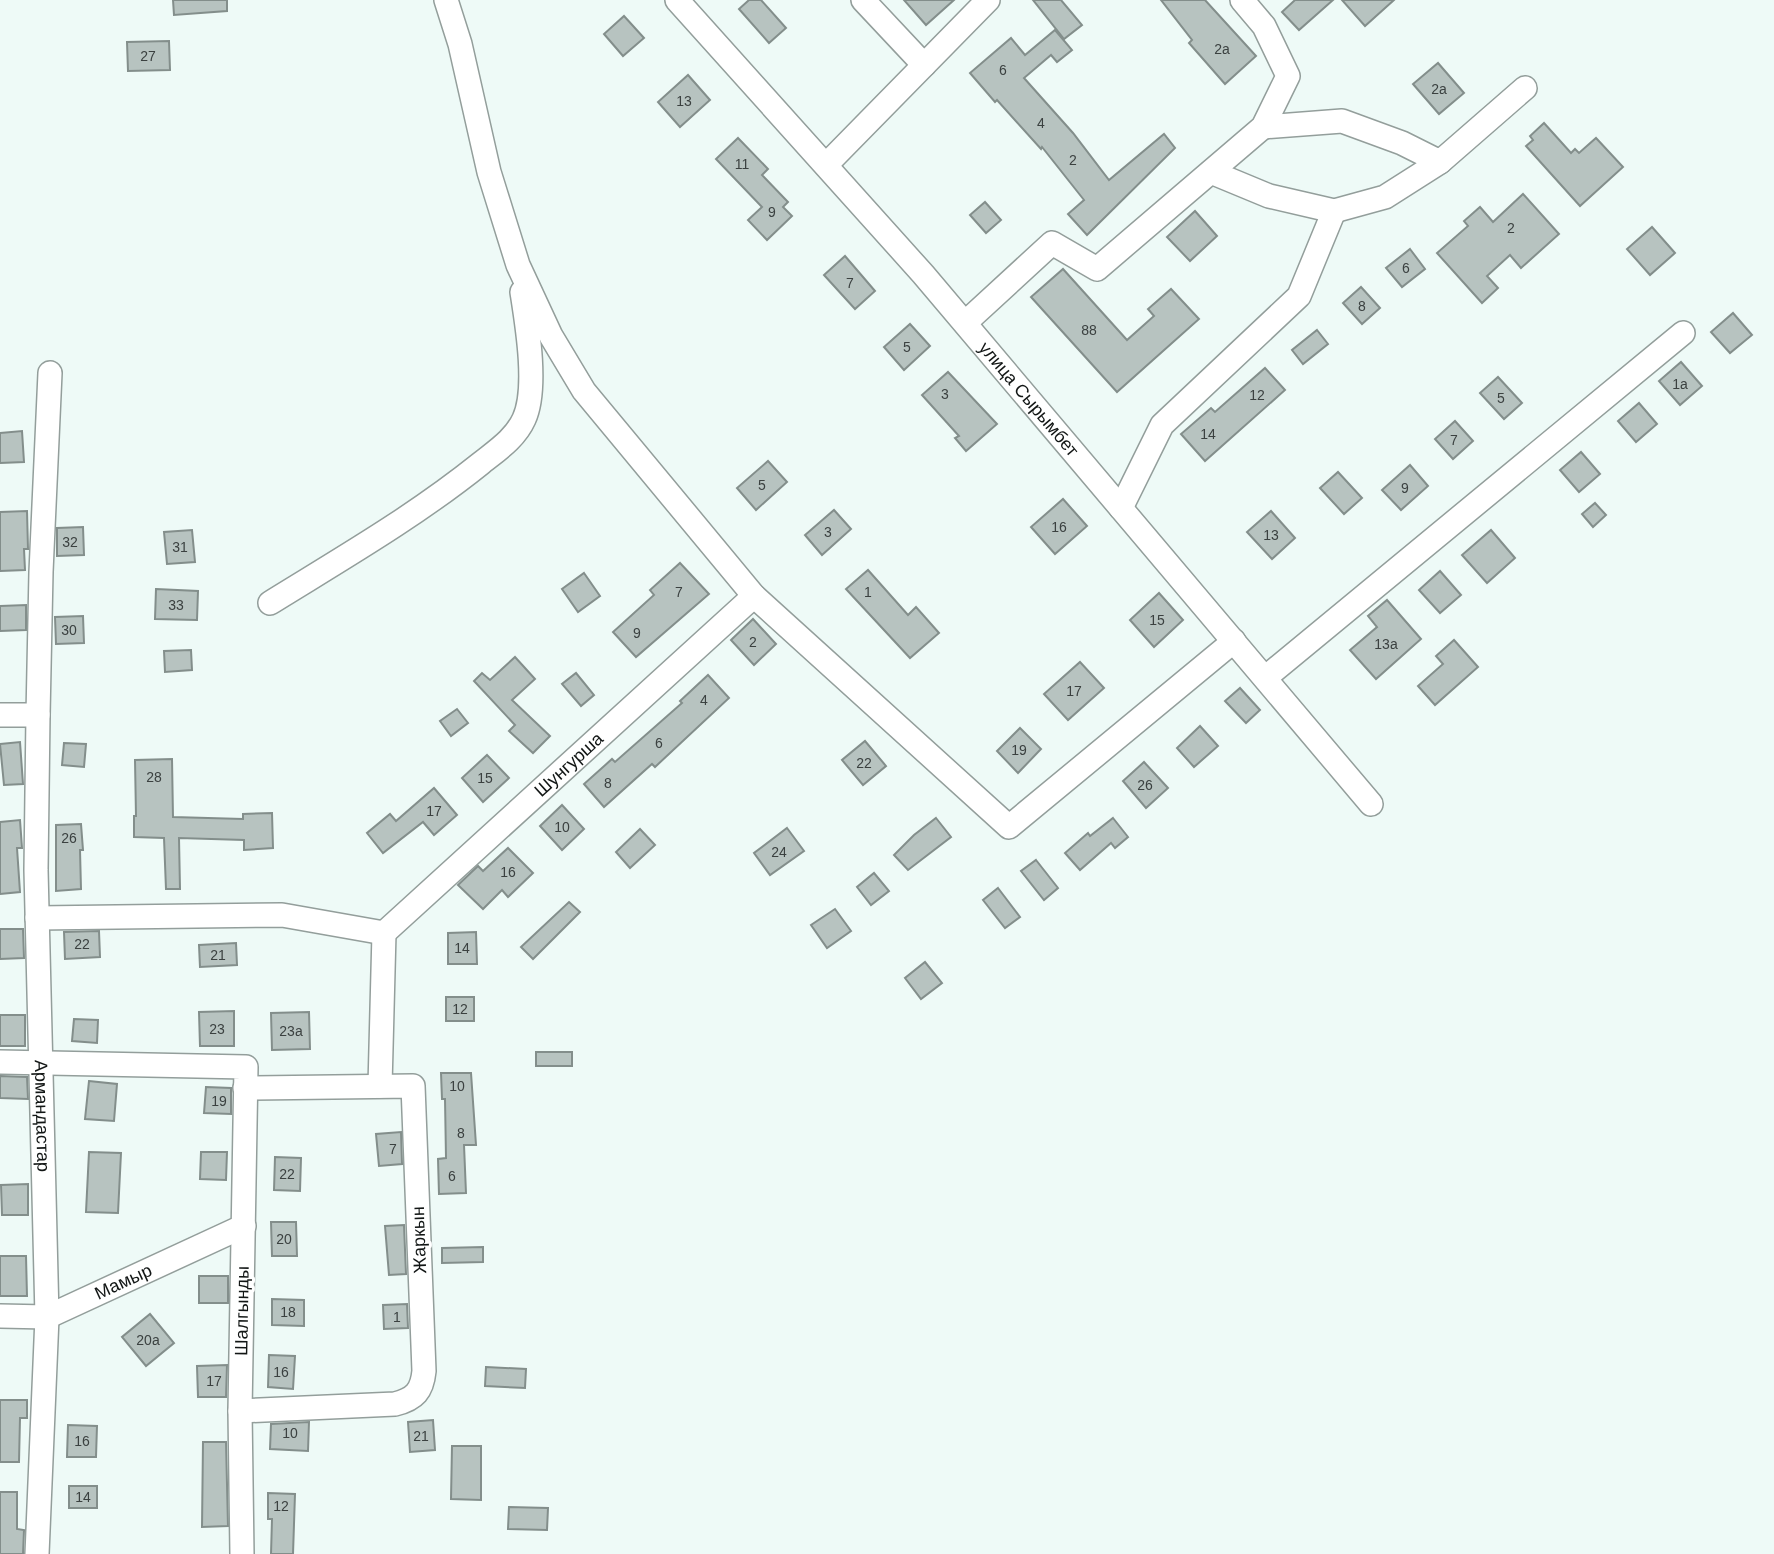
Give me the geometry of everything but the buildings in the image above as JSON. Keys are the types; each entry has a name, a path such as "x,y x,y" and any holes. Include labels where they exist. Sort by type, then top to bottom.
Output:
{"street":[{"path":"446,0 460,44 489,172 518,265 551,336 584,391 754,596 1009,827 1234,641"},
{"name":"улица Сырымбет","path":"677,0 965,323 1371,804"},
{"path":"863,0 924,65"},
{"path":"826,165 988,0"},
{"path":"965,323 1052,243 1097,269 1264,127 1288,76 1264,26 1242,0"},
{"path":"1210,172 1269,196 1334,211 1385,197 1440,162 1525,88"},
{"path":"1264,127 1342,121 1402,143 1440,162"},
{"path":"1121,508 1162,425 1299,296 1334,211"},
{"path":"270,603 436,499 512,438 525,418 530,393 531,347 518,265"},
{"path":"1265,678 1683,333"},
{"name":"Армандастар","path":"37,1554 47,1317 37,918 38,715 50,373"},
{"name":"Шунгурша","path":"384,933 754,596"},
{"path":"0,715 38,715"},
{"path":"0,1062 41,1061 380,1086 384,933 282,915 37,918"},
{"name":"Шалгынды","path":"242,1554 240,1410 246,1077"},
{"name":"Жаркын","path":"240,1410 395,1404 407,1401 418,1393 423,1382 413,1086 380,1086"},
{"name":"Мамыр","path":"0,1316 47,1317 244,1226"}]}
